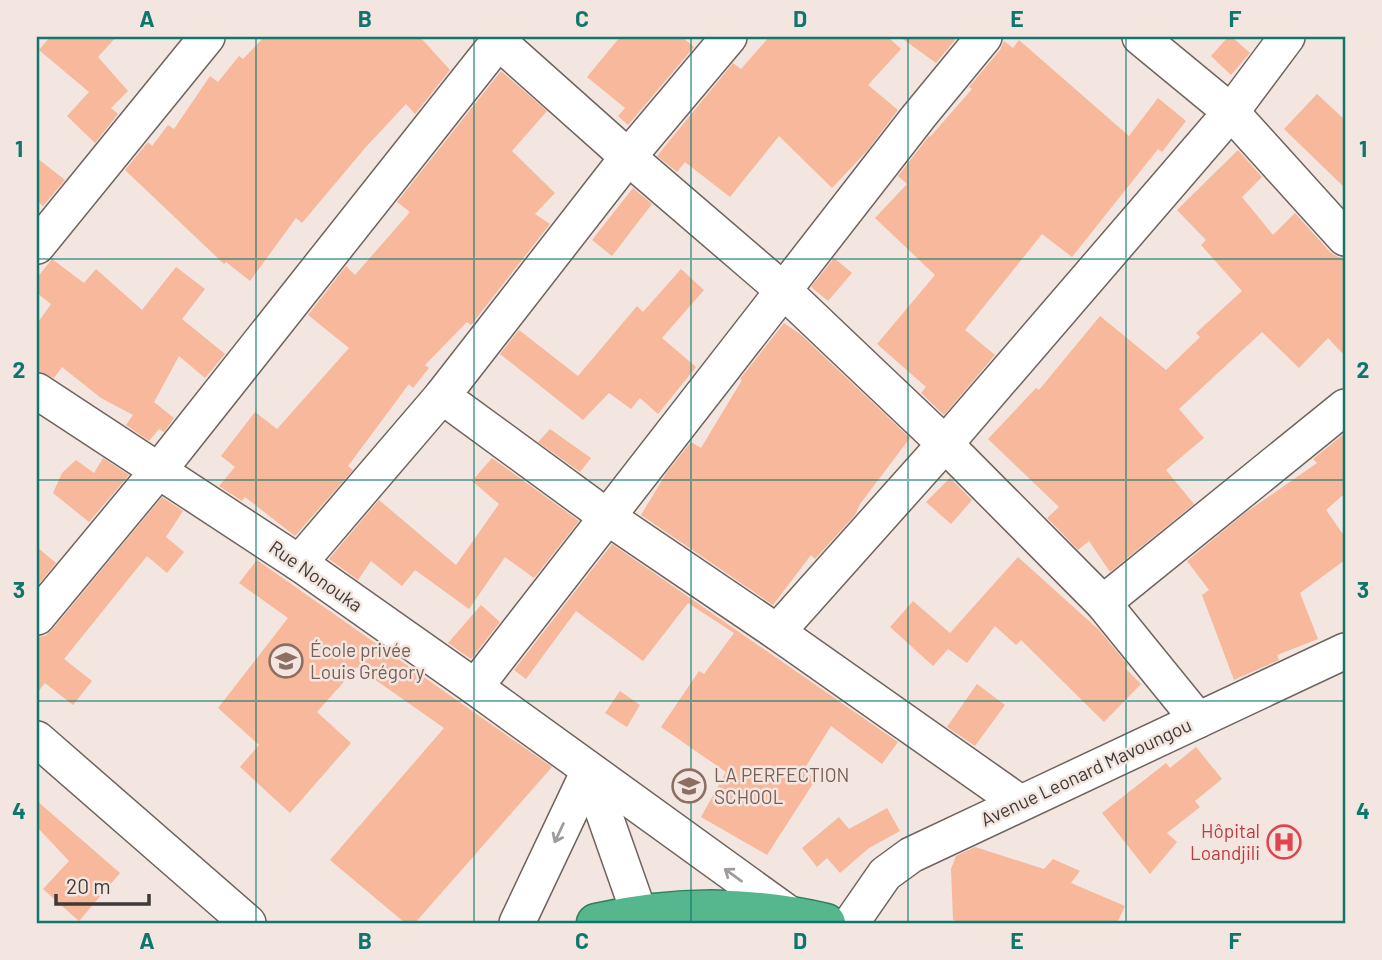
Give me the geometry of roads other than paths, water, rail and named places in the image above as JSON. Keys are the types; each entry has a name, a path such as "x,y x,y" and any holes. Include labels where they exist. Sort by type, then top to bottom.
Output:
{"highway":[{"path":"596,923 639,913 715,908 789,914 826,923"}],"street":[{"path":"37,246 207,37"},
{"path":"299,563 442,396 628,157 729,37"},
{"path":"475,687 919,116 984,37"},
{"path":"1140,37 1231,112 1345,238"},
{"path":"777,632 945,444 1231,112 1287,37"},
{"path":"37,617 159,470 500,39 628,157 784,291 945,444 1104,603 1198,720"},
{"name":"Rue Nonouka","path":"37,391 299,563 789,914"},
{"path":"442,396 606,516 1020,803"},
{"path":"1104,603 1345,407"},
{"name":"Avenue Leonard Mavoungou","path":"851,923 885,874 911,855 1345,651"},
{"path":"37,738 248,923"},
{"path":"589,771 639,913"},
{"path":"517,923 589,771"}],"place":[{"name":"École privée Louis Grégory","path":"286,661"},
{"name":"LA PERFECTION SCHOOL","path":"689,786"},
{"name":"Hôpital Loandjili","path":"1284,842"}]}
